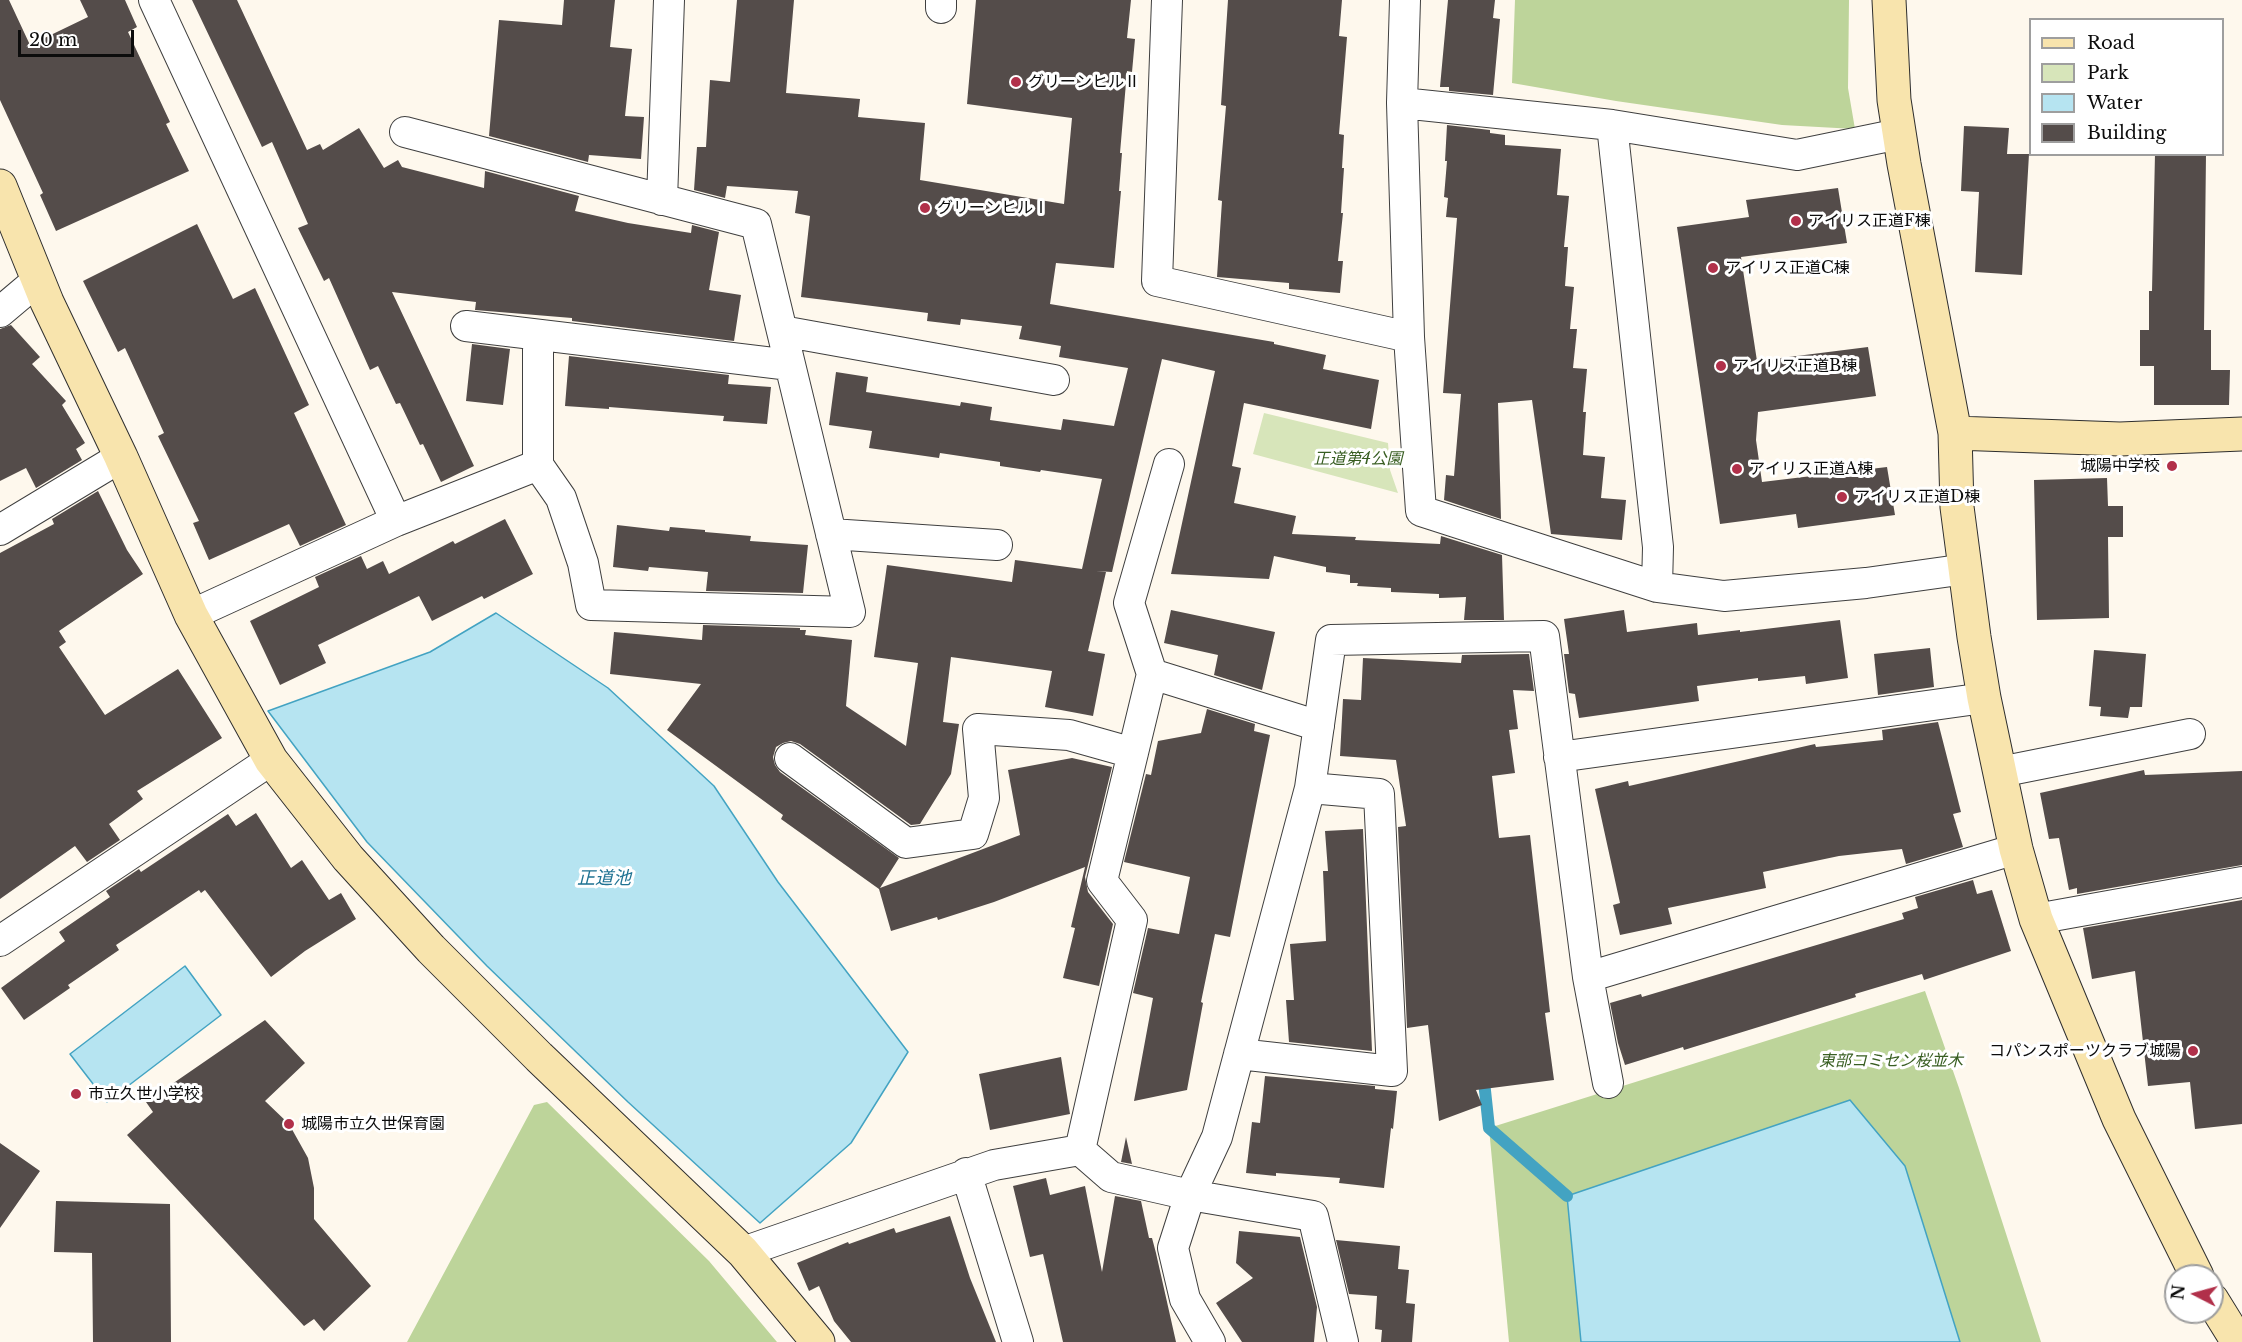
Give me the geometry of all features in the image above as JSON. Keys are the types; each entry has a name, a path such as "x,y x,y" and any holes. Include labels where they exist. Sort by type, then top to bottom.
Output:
{"street":[{"path":"154,0 396,521"},
{"path":"662,200 669,0"},
{"path":"1167,0 1157,281 1409,337"},
{"path":"1405,0 1402,103 1409,337 1421,510 1657,587 1724,596 1866,583 1966,569"},
{"path":"1889,0 1894,100 1955,433 1957,507 1974,637 1984,698 2016,849 2036,919 2119,1119 2192,1264"},
{"path":"1402,103 1612,125 1797,155 1899,134"},
{"path":"1612,125 1658,547 1657,587"},
{"path":"405,132 756,224 850,612 591,605 583,563 561,498 538,465 538,335"},
{"path":"0,186 38,280 121,457 191,615 272,760 348,858 431,949 539,1057 743,1252 818,1342"},
{"path":"0,312 38,280"},
{"path":"466,326 790,364"},
{"path":"782,331 1054,380"},
{"path":"1955,433 2120,439 2242,434"},
{"path":"0,530 121,457"},
{"path":"1080,1150 1132,920 1102,881 1152,674 1129,603 1169,464"},
{"path":"191,615 396,521 538,465"},
{"path":"831,534 997,545"},
{"path":"1210,1342 1185,1299 1173,1248 1190,1195 1217,1137 1310,788 1331,640 1544,636 1588,977 1608,1083"},
{"path":"1152,674 1319,726"},
{"path":"1559,757 1984,698"},
{"path":"790,758 906,843 973,834 984,798 978,729 1069,735 1133,753"},
{"path":"2000,772 2190,734"},
{"path":"0,941 272,760"},
{"path":"1239,1054 1392,1071 1379,794 1310,788"},
{"path":"1588,977 2016,849"},
{"path":"2036,919 2242,882"},
{"path":"743,1252 966,1173 994,1165 1080,1150"},
{"path":"1080,1150 1111,1177 1190,1195 1313,1216 1343,1342"},
{"path":"966,1173 1018,1342"},
{"path":"2224,1319 2238,1342"}],"green space":[{"path":"1515,0 1849,0 1848,88 1855,129 1782,125 1616,101 1512,83"},
{"name":"正道第4公園","path":"1264,413 1388,443 1390,470 1398,493 1253,454"},
{"name":"東部コミセン桜並木","path":"1925,991 1959,1088 2041,1342 1960,1342 1567,1196 1581,1342 1509,1342 1489,1128"},
{"path":"547,1102 709,1261 777,1342 407,1342 534,1105"}],"water":[{"name":"正道池","path":"496,613 608,688 714,786 778,882 908,1052 851,1143 760,1223 628,1102 487,966 367,842 268,711 430,652"},
{"path":"185,966 221,1015 107,1102 70,1054"},
{"path":"1850,1100 1905,1166 1960,1342 1581,1342 1567,1196"}],"building":[{"path":"0,0 9,0 30,45 88,17 80,0 125,0 137,27 128,32 170,122 166,124 189,171 56,231 40,195 43,193 0,100"},
{"path":"192,0 237,0 307,150 320,144 323,150 359,128 384,168 398,160 402,167 484,188 485,171 579,196 575,211 628,223 691,233 692,225 719,232 709,290 741,295 734,341 572,321 572,318 475,310 476,302 392,292 474,466 441,482 400,403 396,404 378,366 370,370 329,278 324,281 298,228 308,224 272,142 262,147"},
{"path":"564,0 615,0 610,47 632,49 625,116 644,117 641,159 589,155 588,162 489,136 499,20 562,25"},
{"path":"737,0 794,0 786,93 860,99 858,117 925,123 920,180 1064,204 1072,118 967,104 976,0 1131,0 1127,38 1135,39 1132,72 1127,71 1120,153 1122,153 1119,191 1121,191 1114,268 1056,263 1050,304 1274,342 1274,344 1326,355 1323,369 1379,380 1371,429 1244,403 1232,466 1241,468 1234,503 1296,516 1292,534 1440,544 1441,536 1502,555 1504,620 1464,620 1466,597 1439,598 1439,594 1391,592 1391,588 1357,586 1358,583 1350,583 1350,575 1326,572 1326,567 1274,556 1269,579 1171,574 1215,371 1162,359 1112,572 1096,571 1106,572 1088,651 1105,654 1093,716 1045,707 1052,671 951,657 943,722 959,724 951,774 920,824 911,825 800,744 791,741 776,747 773,757 780,772 899,858 880,888 1020,835 1008,770 1072,758 1112,767 1085,877 1088,892 1113,924 1099,986 1063,978 1075,928 1071,927 1085,867 994,902 938,920 937,917 891,931 879,889 781,819 783,815 667,730 701,684 610,674 614,632 702,640 703,625 800,628 800,630 806,630 805,635 852,640 846,706 906,746 918,663 874,657 887,565 1012,582 1015,560 1082,569 1102,479 1000,466 1000,462 940,453 939,458 869,448 872,431 829,425 836,372 868,377 866,392 960,406 961,402 992,407 990,420 1061,430 1063,419 1114,426 1128,368 1059,357 1061,346 1019,339 1022,326 961,319 960,325 927,321 928,313 801,297 810,216 795,213 798,191 727,186 725,198 694,190 697,147 706,147 710,80 730,82"},
{"path":"1228,0 1342,0 1339,36 1347,37 1339,134 1344,135 1341,213 1343,213 1338,261 1343,261 1340,293 1289,289 1289,283 1217,277 1222,201 1218,200 1226,106 1221,105"},
{"path":"1448,0 1495,0 1493,18 1500,19 1493,95 1449,91 1449,87 1440,87"},
{"path":"1447,125 1490,130 1490,133 1505,135 1505,145 1561,149 1557,195 1569,196 1564,247 1568,247 1565,286 1574,287 1570,329 1577,329 1573,368 1587,369 1583,412 1586,412 1583,455 1605,457 1601,498 1626,500 1622,540 1551,534 1532,400 1498,403 1501,519 1444,500 1446,475 1454,476 1461,394 1443,393 1457,218 1446,217 1448,198 1444,197"},
{"path":"1964,126 2009,128 2007,154 2029,154 2022,275 1975,272 1979,192 1961,191"},
{"path":"2155,156 2206,156 2204,330 2211,330 2211,370 2230,370 2229,405 2154,405 2154,366 2140,366 2140,330 2149,330 2149,291 2152,291"},
{"path":"1838,188 1847,243 1741,257 1757,361 1868,347 1876,396 1758,412 1756,440 1762,482 1887,467 1895,515 1798,528 1796,514 1720,524 1677,227 1749,217 1746,200"},
{"path":"197,224 233,299 255,288 309,405 294,413 346,525 300,546 289,524 209,560 193,523 199,521 158,436 164,433 125,348 118,352 83,281"},
{"path":"11,325 40,357 32,364 66,401 62,405 85,443 76,449 82,460 36,488 26,468 0,481 0,329"},
{"path":"472,344 510,349 503,405 466,401"},
{"path":"569,356 729,375 728,384 771,387 767,424 723,421 724,416 565,406"},
{"path":"2107,478 2108,506 2123,506 2123,537 2108,537 2109,618 2037,620 2034,480"},
{"path":"98,491 127,550 143,574 59,631 66,642 59,647 105,715 178,669 222,738 137,791 143,799 109,824 120,840 87,862 75,846 0,899 0,553 54,524 52,519"},
{"path":"505,519 533,574 484,599 482,596 432,621 419,596 318,645 326,663 280,685 250,621 319,587 315,577 361,556 367,569 383,561 389,574 453,541 455,544"},
{"path":"617,525 669,531 670,527 705,530 705,532 751,536 750,541 808,545 803,593 706,591 708,572 649,567 648,571 613,567"},
{"path":"1171,610 1275,632 1262,690 1214,675 1218,655 1164,643"},
{"path":"1624,610 1627,632 1697,623 1698,635 1840,620 1848,678 1806,684 1805,676 1758,681 1758,678 1697,686 1699,701 1579,718 1575,694 1569,693 1564,654 1569,654 1564,619"},
{"path":"1930,648 1934,687 1878,695 1874,654"},
{"path":"2094,650 2146,654 2142,707 2130,707 2128,718 2100,716 2101,707 2089,706"},
{"path":"1529,654 1534,691 1513,690 1518,729 1509,730 1515,773 1492,776 1499,838 1530,835 1550,1012 1545,1013 1554,1080 1476,1090 1482,1105 1439,1121 1428,1025 1407,1028 1398,827 1406,826 1396,760 1340,756 1343,699 1361,700 1363,658 1461,663 1462,655"},
{"path":"1207,709 1255,724 1254,731 1270,735 1230,937 1215,934 1187,1090 1134,1101 1153,998 1133,993 1148,928 1179,934 1190,877 1124,862 1146,774 1151,775 1158,741 1201,733"},
{"path":"1938,722 1961,812 1953,814 1963,847 1906,864 1902,849 1839,856 1763,872 1766,888 1668,908 1672,924 1620,935 1613,905 1620,903 1595,789 1628,781 1629,786 1815,744 1816,747 1883,740 1882,730"},
{"path":"2144,770 2145,775 2242,771 2242,865 2077,894 2077,888 2069,890 2059,838 2049,839 2040,793"},
{"path":"256,813 291,868 302,860 329,900 341,893 356,919 305,951 271,977 205,890 201,893 199,890 116,945 119,950 68,985 70,988 24,1020 1,988 65,941 59,932 110,897 106,891 139,869 141,872 228,814 236,826"},
{"path":"1363,829 1372,1051 1289,1042 1286,1000 1294,1000 1290,944 1326,941 1323,871 1328,871 1325,831"},
{"path":"1973,880 1977,894 1992,890 2011,951 1924,980 1922,974 1855,994 1856,997 1684,1050 1683,1047 1625,1065 1610,1003 1641,994 1642,997 1904,919 1902,913 1918,908 1915,897"},
{"path":"2242,900 2242,1124 2195,1129 2190,1082 2148,1086 2135,971 2092,979 2083,928"},
{"path":"265,1020 305,1063 265,1101 289,1124 308,1158 314,1188 314,1219 371,1286 324,1331 314,1319 304,1326 127,1135 153,1112 146,1102"},
{"path":"1061,1057 1070,1114 990,1130 979,1074"},
{"path":"1265,1076 1375,1086 1375,1089 1397,1091 1384,1188 1339,1183 1340,1178 1246,1173 1252,1122 1260,1123"},
{"path":"1126,1137 1132,1164 1121,1162"},
{"path":"0,1143 40,1171 0,1228"},
{"path":"1046,1178 1050,1195 1085,1186 1102,1272 1115,1196 1141,1201 1149,1238 1152,1238 1156,1253 1176,1342 1063,1342 1043,1254 1030,1257 1013,1186"},
{"path":"56,1201 170,1204 171,1342 93,1342 92,1253 54,1252"},
{"path":"950,1216 970,1278 996,1342 851,1342 834,1321 819,1286 809,1291 797,1263 848,1242 849,1244 894,1228 896,1233"},
{"path":"1239,1231 1300,1237 1317,1307 1314,1342 1242,1342 1216,1303 1253,1278 1236,1263"},
{"path":"1336,1240 1400,1246 1398,1269 1409,1270 1406,1303 1415,1304 1412,1342 1381,1342 1382,1330 1375,1329 1377,1296 1349,1294"}],"waterway":[{"path":"1483,1072 1489,1128 1567,1196"}],"place":[{"name":"グリーンヒルⅡ","path":"1016,82"},
{"name":"グリーンヒルⅠ","path":"925,208"},
{"name":"アイリス正道F棟","path":"1796,221"},
{"name":"アイリス正道C棟","path":"1713,268"},
{"name":"アイリス正道B棟","path":"1721,366"},
{"name":"城陽中学校","path":"2172,466"},
{"name":"アイリス正道A棟","path":"1737,469"},
{"name":"アイリス正道D棟","path":"1842,497"},
{"name":"コパンスポーツクラブ城陽","path":"2193,1051"},
{"name":"市立久世小学校","path":"76,1094"},
{"name":"城陽市立久世保育園","path":"289,1124"}]}
